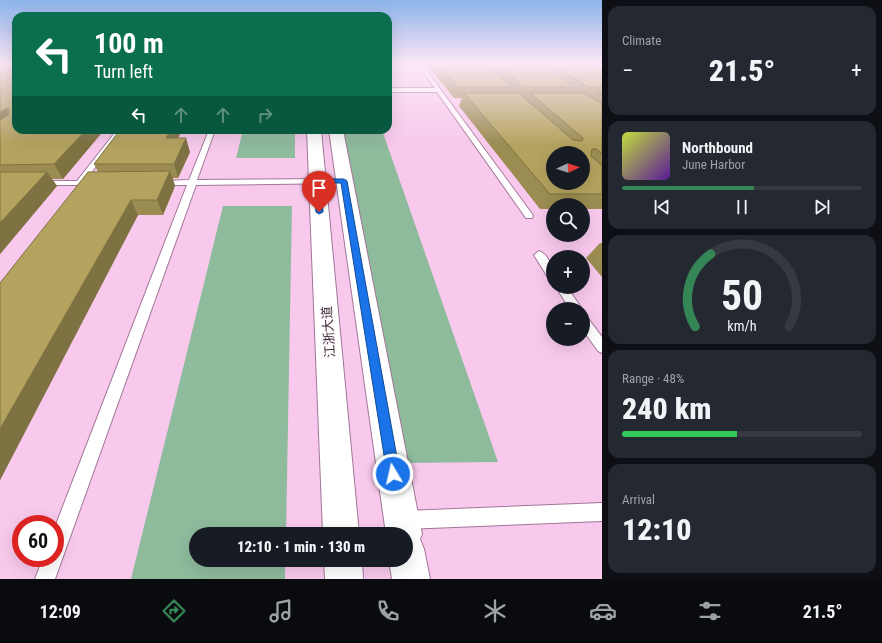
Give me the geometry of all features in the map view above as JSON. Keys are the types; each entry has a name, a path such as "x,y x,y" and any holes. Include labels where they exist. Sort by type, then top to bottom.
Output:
{"main road":[{"name":"江浙大道","path":"314,134 341,527"},
{"path":"337,134 403,527"},
{"path":"343,567 344,579"},
{"path":"409,567 411,579"}],"lane":[{"path":"438,90 451,102 529,216"},
{"path":"70,195 117,134"},
{"path":"64,527 210,134"},
{"path":"147,183 344,181"},
{"path":"32,183 102,183"},
{"path":"539,255 546,266"},
{"path":"590,330 602,347"},
{"path":"413,533 602,512"},
{"path":"45,579 49,567"}],"green space":[{"path":"242,134 295,134 295,158 236,158"},
{"path":"344,134 383,134 498,462 404,463"},
{"path":"223,206 292,206 286,527 189,527 189,567 285,567 285,579 131,579"}],"building":[{"path":"0,90 12,90 12,134 82,134 54,164 0,165 0,120 8,115 9,108 0,112"},
{"path":"464,93 519,93 573,140 582,141 583,138 530,93 584,93 602,104 602,154 597,149 592,149 591,156 602,166 602,194 550,194 547,190 590,190 590,146 546,146 546,189"},
{"path":"117,134 168,134 166,138 186,138 174,164 94,164"},
{"path":"170,171 157,200 131,200 0,429 0,283 88,172"},
{"path":"0,172 47,172 0,223"}],"route":[{"path":"319,212 317,181 344,181 393,474"}]}
